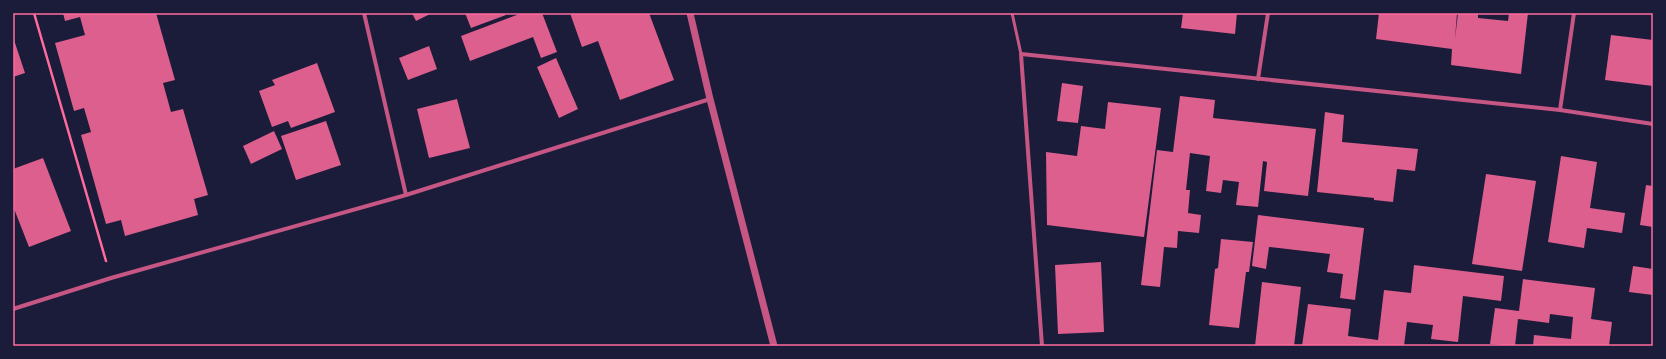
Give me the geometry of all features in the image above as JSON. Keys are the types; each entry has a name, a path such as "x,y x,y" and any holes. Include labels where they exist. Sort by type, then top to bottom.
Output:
{"street":[{"path":"364,13 406,195"},
{"path":"690,13 710,99 774,346"},
{"path":"1258,79 1268,13"},
{"path":"1560,110 1574,13"},
{"path":"1042,346 1021,54 1560,110 1653,124"},
{"path":"13,309 111,278 406,195 710,99"}],"lane":[{"path":"1012,13 1021,54"}],"path":[{"path":"34,13 111,278"}],"building":[{"path":"63,13 156,13 175,80 163,83 171,112 183,109 208,195 194,199 198,215 125,236 121,220 106,224 81,135 91,132 84,108 74,111 55,43 85,35 80,17 65,21"},
{"path":"412,13 432,13 416,21"},
{"path":"465,13 505,13 506,15 471,28"},
{"path":"522,13 542,13 557,52 541,58 533,37 470,61 461,36"},
{"path":"570,13 649,13 674,80 620,100 598,41 582,47"},
{"path":"1183,13 1237,13 1235,34 1181,28"},
{"path":"1379,13 1457,13 1455,39 1458,13 1478,13 1478,18 1508,21 1509,13 1528,13 1521,74 1451,65 1452,49 1376,39"},
{"path":"1611,35 1653,40 1653,86 1605,80"},
{"path":"13,37 25,73 13,77"},
{"path":"429,46 437,69 408,80 399,58"},
{"path":"556,58 578,109 559,118 537,67"},
{"path":"317,63 335,112 291,128 288,121 272,127 259,91 275,85 272,80"},
{"path":"1062,83 1083,86 1078,123 1057,121"},
{"path":"1180,96 1215,100 1213,118 1316,129 1308,196 1264,191 1267,162 1263,161 1258,207 1236,205 1239,182 1223,180 1221,193 1206,191 1210,156 1190,153 1186,190 1190,190 1188,213 1201,215 1199,233 1178,231 1177,248 1164,247 1160,287 1141,285 1157,150 1173,152"},
{"path":"457,99 470,148 429,158 417,109"},
{"path":"1108,102 1161,108 1144,237 1047,225 1046,152 1077,156 1081,126 1105,129"},
{"path":"1325,112 1344,115 1342,142 1418,149 1415,171 1397,169 1393,202 1374,200 1374,198 1317,192"},
{"path":"326,121 341,165 296,180 281,136"},
{"path":"274,131 282,149 251,164 243,146"},
{"path":"1561,156 1597,162 1590,208 1625,213 1622,233 1587,228 1584,248 1548,242"},
{"path":"43,158 71,231 29,247 13,206 13,169"},
{"path":"1486,174 1536,181 1522,271 1472,264"},
{"path":"1646,185 1653,186 1653,227 1640,225"},
{"path":"1258,215 1364,228 1355,300 1340,298 1343,274 1327,272 1330,254 1269,247 1266,269 1252,266"},
{"path":"1221,239 1253,242 1249,272 1246,272 1239,328 1209,325 1215,269 1218,268"},
{"path":"1101,262 1104,332 1058,334 1055,265"},
{"path":"1414,265 1504,276 1501,301 1463,296 1458,342 1431,339 1433,325 1407,322 1404,346 1302,346 1308,304 1351,309 1348,336 1378,340 1384,290 1411,293"},
{"path":"1633,266 1653,269 1653,295 1629,292"},
{"path":"1523,279 1595,288 1591,319 1612,322 1609,346 1533,346 1534,335 1571,339 1573,317 1550,314 1549,323 1518,319 1515,346 1490,344 1495,308 1519,311"},
{"path":"1262,282 1301,287 1294,346 1255,346"}]}
